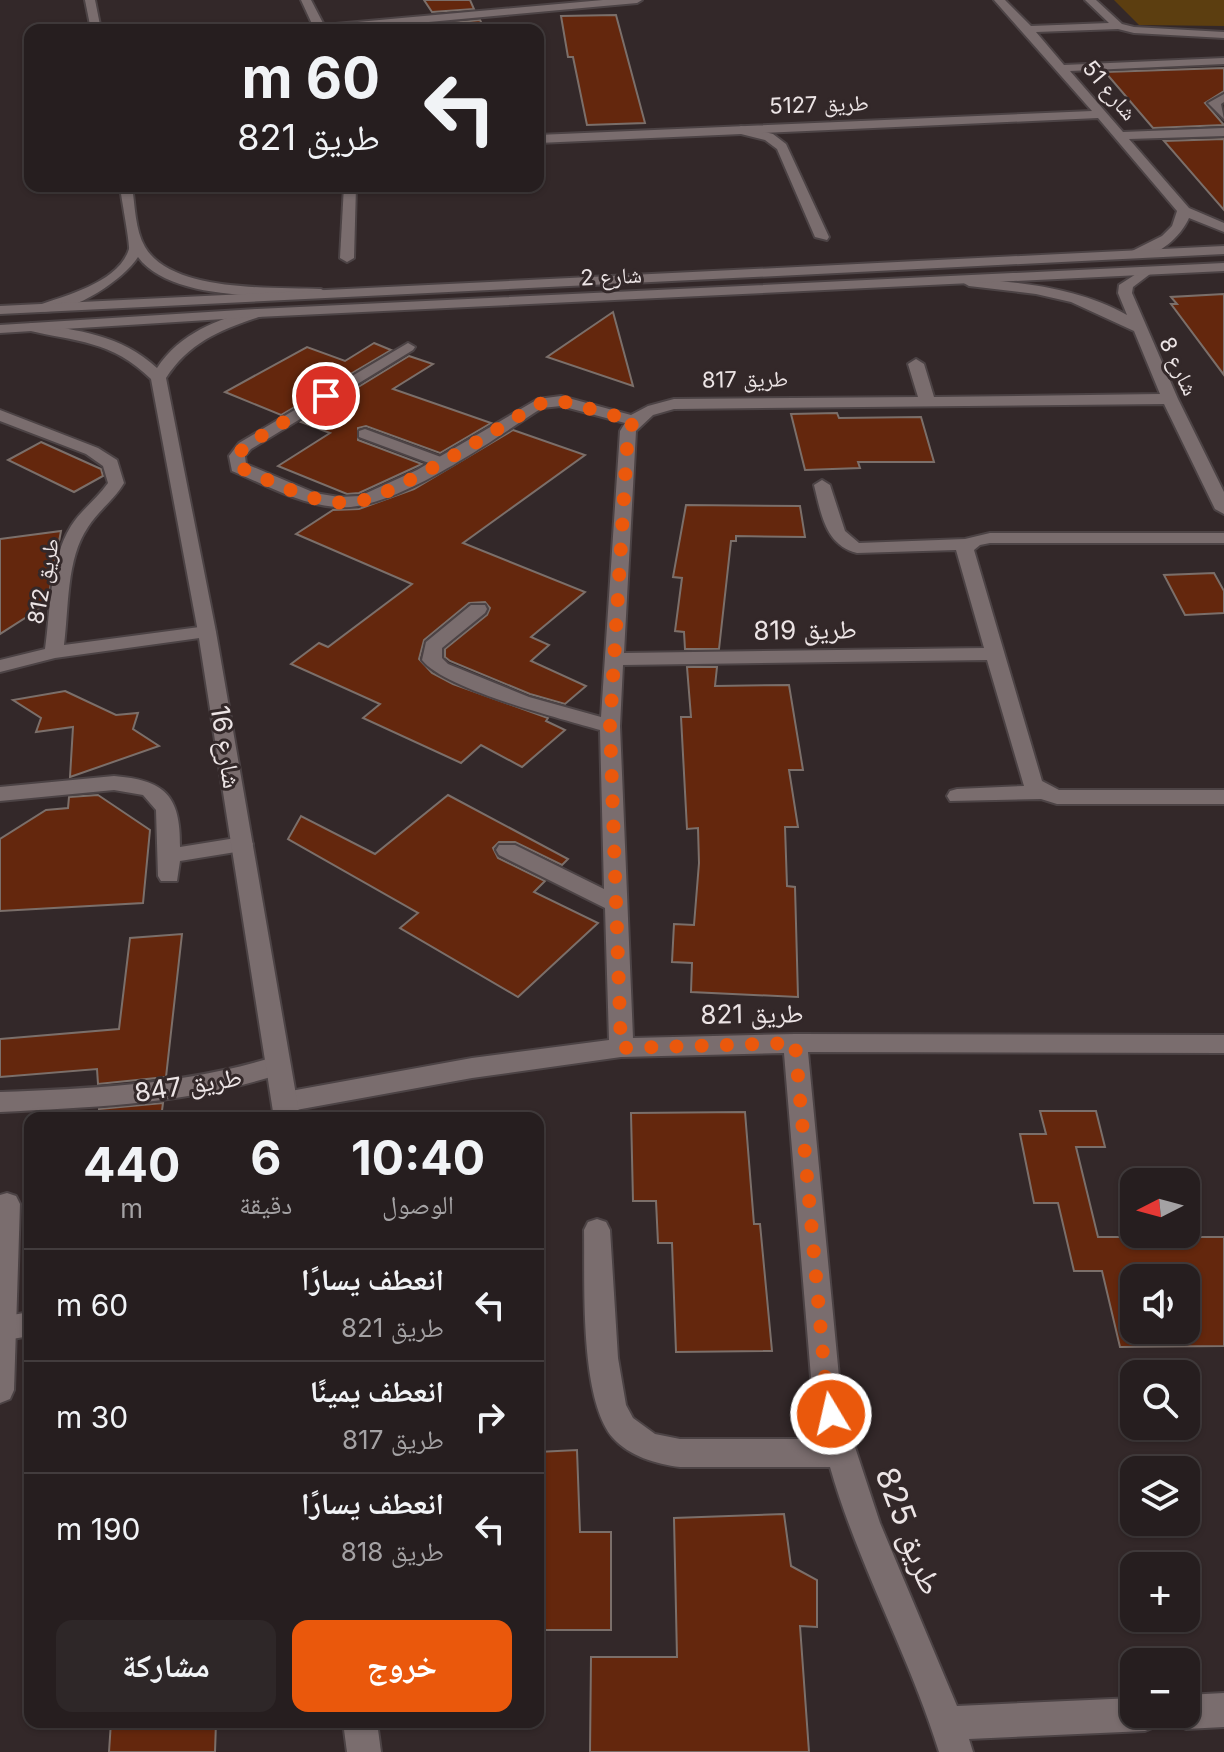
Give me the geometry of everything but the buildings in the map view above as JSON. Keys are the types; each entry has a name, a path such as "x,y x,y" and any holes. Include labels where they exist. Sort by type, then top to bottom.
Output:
{"street":[{"path":"90,0 95,24"},
{"path":"306,0 318,24"},
{"path":"396,24 518,16 637,0"},
{"name":"شارع 51","path":"999,0 1028,29 1184,211 1224,228"},
{"path":"1090,0 1118,26"},
{"path":"1028,29 1118,26 1161,33 1224,35"},
{"path":"1062,68 1224,61"},
{"path":"1224,97 1214,103 1224,115"},
{"name":"طريق 5127","path":"544,139 1101,114"},
{"path":"741,130 769,137 782,147 822,237"},
{"path":"1120,136 1224,132"},
{"path":"127,192 137,246 155,267 198,284 325,294"},
{"path":"347,258 350,192"},
{"path":"1137,254 1172,235 1182,224 1184,211"},
{"path":"44,308 110,279 124,268 137,246"},
{"name":"شارع 2","path":"0,310 1224,250"},
{"name":"شارع 2","path":"0,329 257,313 969,282 1224,267"},
{"name":"شارع 8","path":"1147,271 1126,285 1125,293 1137,327 1224,509"},
{"name":"شارع 8","path":"969,282 1034,288 1073,296 1097,304 1137,327"},
{"path":"31,327 119,345 142,361 158,378 172,355 190,339 257,313"},
{"path":"408,347 245,446 237,456 238,467 304,494 354,502 379,495 443,463 538,404 561,401 634,421 628,431 610,726 621,1048"},
{"path":"916,364 927,401"},
{"name":"شارع 16","path":"158,378 207,632 286,1110"},
{"name":"طريق 817","path":"634,421 649,408 674,404 1170,399"},
{"name":"طريق 812","path":"0,415 92,451 111,464 116,483 106,501 89,513 77,531 68,555 54,652"},
{"path":"365,434 443,463"},
{"path":"822,485 837,534 847,545 868,548 968,544 994,538 1224,538"},
{"path":"968,544 965,556 997,654 1033,784 1057,797 1224,797"},
{"path":"478,609 433,646 432,660 441,668 522,701 610,726"},
{"name":"طريق 812","path":"0,666 54,652 207,632"},
{"name":"طريق 819","path":"614,659 997,654"},
{"path":"0,794 114,783 143,785 153,789 166,802 168,866 242,844"},
{"path":"957,796 1043,792"},
{"path":"507,850 616,904"},
{"name":"طريق 821","path":"286,1110 472,1068 621,1048 795,1043 1224,1044"},
{"name":"طريق 825","path":"795,1043 825,1377 841,1453 867,1527 952,1738"},
{"name":"طريق 847","path":"0,1102 197,1089 239,1079 277,1065"},
{"path":"0,1390 11,1327 7,1204"},
{"path":"597,1230 606,1386 616,1419 627,1433 661,1451 680,1453 841,1453"},
{"path":"1200,1711 1224,1710"},
{"path":"952,1738 1120,1717"},
{"path":"361,1728 364,1752"}],"shaded area":[{"path":"1114,0 1224,0 1224,26 1139,25"}],"route":[{"path":"326,396 245,446 237,456 238,467 304,494 354,502 379,495 443,463 538,404 561,401 634,421 628,431 610,726 621,1048 795,1043 831,1414"}]}
